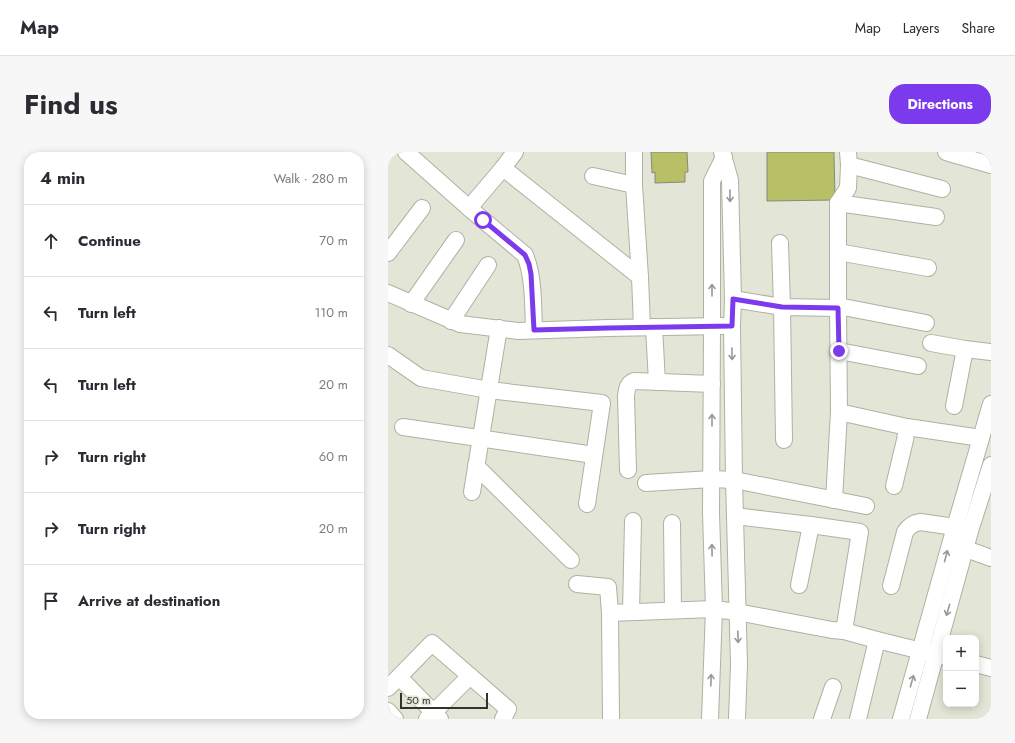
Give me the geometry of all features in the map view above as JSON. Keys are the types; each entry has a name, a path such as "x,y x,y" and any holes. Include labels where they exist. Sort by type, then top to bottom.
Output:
{"street":[{"path":"469,208 516,152"},
{"path":"634,152 634,185 640,277 657,382"},
{"path":"953,153 991,165"},
{"path":"411,154 469,208 525,255 531,274 534,330"},
{"path":"723,155 730,180 733,299 734,480 739,664 737,719"},
{"path":"710,719 714,609 711,513 712,181 723,155"},
{"path":"834,500 839,412 838,203 848,188 848,159 942,189"},
{"path":"503,168 640,277"},
{"path":"593,176 634,185"},
{"path":"838,203 936,217"},
{"path":"388,253 422,208"},
{"path":"411,304 456,240"},
{"path":"780,243 784,440"},
{"path":"838,252 928,268"},
{"path":"451,321 488,265"},
{"path":"388,294 460,324 518,330 732,326"},
{"path":"733,299 782,307 838,307 926,324"},
{"path":"472,492 499,328"},
{"path":"931,343 991,352"},
{"path":"954,406 965,349"},
{"path":"839,351 918,366"},
{"path":"388,355 421,378 489,390 602,403 587,504"},
{"path":"628,470 626,396 627,387 630,382 712,384"},
{"path":"901,719 991,404"},
{"path":"839,412 907,427 981,438"},
{"path":"403,427 594,454"},
{"path":"894,486 907,427"},
{"path":"918,719 941,656 966,549 985,506 991,465"},
{"path":"476,466 571,560"},
{"path":"646,483 712,479 734,480 866,506"},
{"path":"736,516 860,532 844,631"},
{"path":"631,612 633,521"},
{"path":"891,586 905,532 909,527 914,523 920,522 955,527"},
{"path":"672,523 672,610"},
{"path":"799,585 811,525"},
{"path":"966,549 991,558"},
{"path":"577,584 608,587 610,613 611,719"},
{"path":"610,613 714,609 844,631 941,656"},
{"path":"858,719 877,640"},
{"path":"470,676 434,717 394,683 432,643 470,676 508,709 503,719"},
{"path":"979,665 991,668"},
{"path":"822,719 834,687"},
{"path":"388,712 395,719"}],"building":[{"path":"651,152 687,152 688,172 685,172 685,182 655,183 655,172 652,173"},
{"path":"767,152 834,152 835,200 767,201"}],"route":[{"path":"483,220 525,255 531,274 534,330 732,326 733,299 782,307 838,308 839,351"}]}
